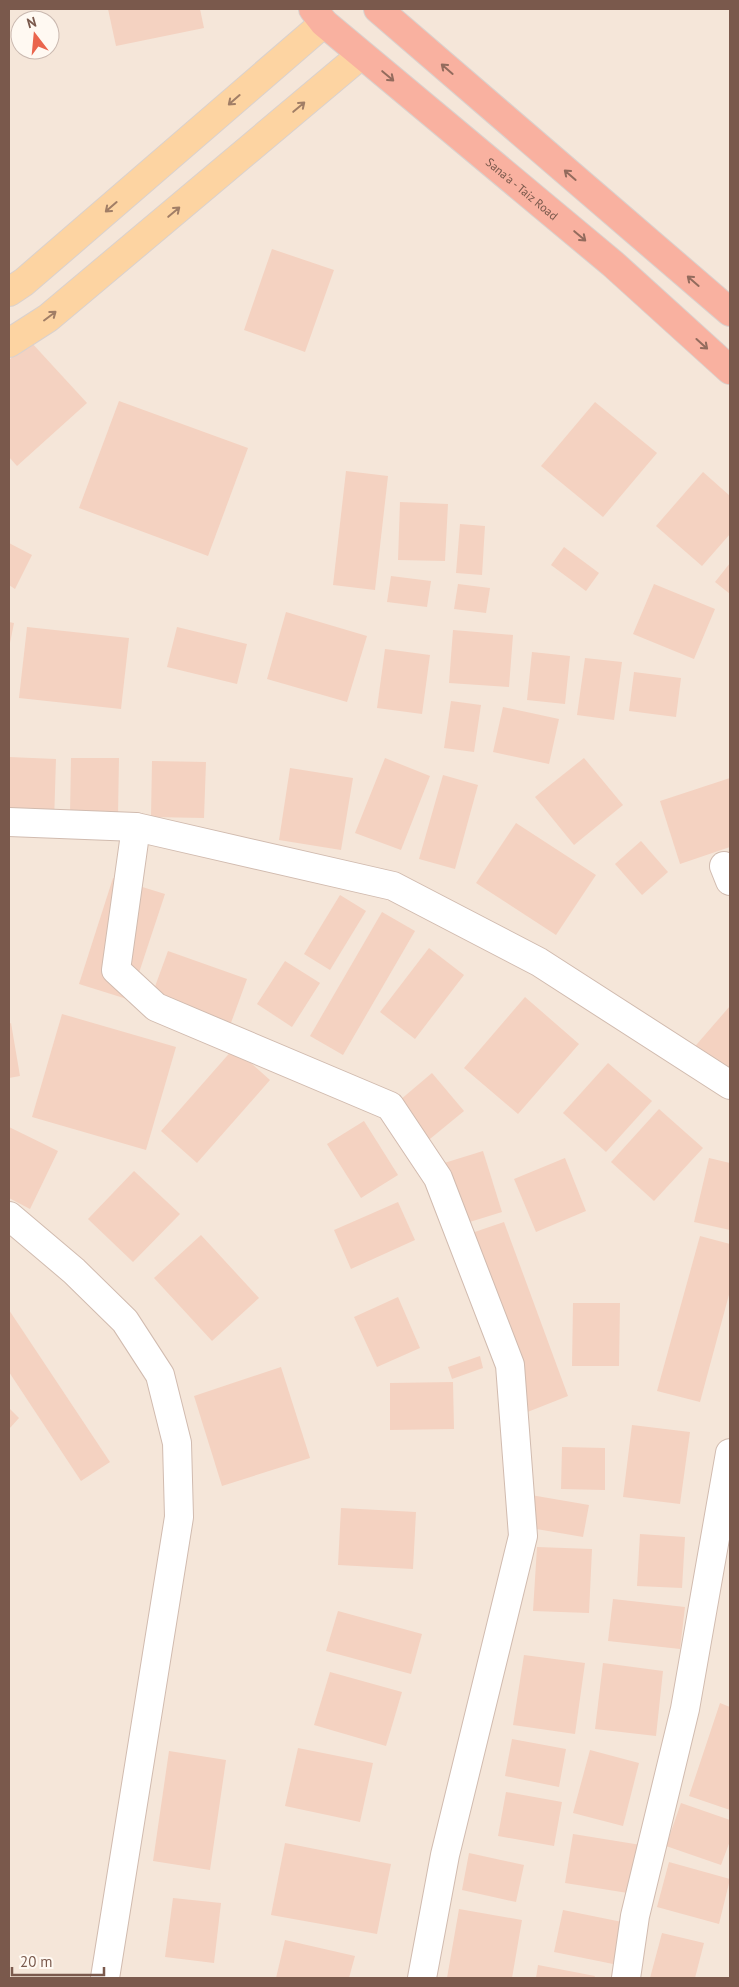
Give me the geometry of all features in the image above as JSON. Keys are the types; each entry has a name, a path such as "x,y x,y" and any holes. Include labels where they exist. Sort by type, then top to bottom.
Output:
{"highway":[{"path":"378,9 730,312"},
{"name":"Sana'a - Taiz Road","path":"326,13 362,55 613,264 730,370"}],"main road":[{"path":"9,292 24,282 326,13"},
{"path":"9,342 48,318 362,55"}],"street":[{"path":"9,822 136,827 393,886 539,962 730,1085"},
{"path":"136,827 116,970 156,1007 390,1106 438,1178 510,1365 523,1536 445,1854 422,1978"},
{"path":"9,1216 74,1271 125,1321 160,1375 177,1443 179,1517 105,1978"},
{"path":"626,1978 635,1916 685,1709 730,1453"}],"shaded area":[{"path":"9,9 730,9 730,1978 9,1978"}],"building":[{"path":"108,9 200,9 204,28 116,46"},
{"path":"272,249 334,270 305,352 244,330"},
{"path":"30,341 87,403 17,466 9,457 9,360"},
{"path":"119,401 248,448 208,556 79,508"},
{"path":"595,402 657,453 603,517 541,466"},
{"path":"346,471 388,476 375,590 333,585"},
{"path":"703,472 730,496 730,534 702,566 656,526"},
{"path":"400,502 448,504 445,561 398,560"},
{"path":"460,524 485,526 482,575 456,573"},
{"path":"9,543 32,555 15,589 9,585"},
{"path":"564,547 599,573 586,591 551,565"},
{"path":"730,563 730,594 715,582"},
{"path":"391,576 431,581 427,607 387,602"},
{"path":"458,584 490,588 486,613 454,609"},
{"path":"654,584 715,609 694,659 633,634"},
{"path":"286,612 367,636 347,702 267,679"},
{"path":"9,622 14,623 10,643 9,643"},
{"path":"27,627 129,638 121,709 19,698"},
{"path":"177,627 247,644 237,684 167,667"},
{"path":"453,630 513,635 509,687 449,683"},
{"path":"385,649 430,655 422,714 377,708"},
{"path":"532,652 570,656 565,704 527,700"},
{"path":"585,658 622,662 614,720 577,715"},
{"path":"634,672 681,678 676,717 629,711"},
{"path":"451,701 481,705 474,752 444,748"},
{"path":"503,707 559,719 549,764 493,752"},
{"path":"9,757 56,759 54,822 9,821"},
{"path":"71,758 119,758 118,816 70,815"},
{"path":"385,758 430,776 401,850 355,833"},
{"path":"584,758 623,805 574,845 535,797"},
{"path":"152,761 206,762 204,818 151,817"},
{"path":"290,768 353,778 341,850 279,840"},
{"path":"443,775 478,785 455,869 419,859"},
{"path":"730,778 730,847 680,864 660,801"},
{"path":"516,823 596,875 556,935 476,883"},
{"path":"641,841 668,872 642,895 615,864"},
{"path":"113,878 165,894 130,1000 79,984"},
{"path":"340,895 366,911 330,970 304,954"},
{"path":"382,912 415,931 343,1055 310,1036"},
{"path":"429,948 464,975 415,1039 380,1012"},
{"path":"168,951 247,979 228,1031 149,1003"},
{"path":"285,961 320,983 292,1027 257,1004"},
{"path":"525,997 579,1044 518,1114 464,1068"},
{"path":"730,1006 730,1068 722,1077 691,1051"},
{"path":"62,1014 176,1047 146,1150 32,1117"},
{"path":"11,1023 20,1076 9,1078 9,1024"},
{"path":"234,1048 270,1080 197,1163 161,1131"},
{"path":"608,1063 652,1101 606,1152 563,1113"},
{"path":"432,1073 464,1111 425,1143 393,1106"},
{"path":"659,1109 703,1148 654,1201 611,1162"},
{"path":"364,1121 398,1175 361,1198 327,1144"},
{"path":"9,1127 58,1151 30,1209 9,1198"},
{"path":"483,1151 502,1212 460,1225 441,1164"},
{"path":"565,1158 586,1211 536,1232 514,1179"},
{"path":"709,1158 730,1163 730,1230 694,1222"},
{"path":"134,1171 180,1214 133,1262 88,1219"},
{"path":"398,1202 415,1240 351,1269 334,1230"},
{"path":"504,1222 568,1396 525,1413 460,1237"},
{"path":"201,1235 259,1298 212,1341 154,1278"},
{"path":"700,1236 730,1244 730,1291 700,1402 657,1391"},
{"path":"398,1297 420,1348 377,1367 354,1317"},
{"path":"573,1303 620,1303 619,1366 572,1366"},
{"path":"9,1310 110,1462 81,1481 9,1372"},
{"path":"480,1356 483,1368 452,1379 448,1367"},
{"path":"281,1367 310,1458 222,1486 194,1396"},
{"path":"453,1382 454,1429 390,1430 390,1383"},
{"path":"9,1408 19,1418 9,1429"},
{"path":"632,1425 690,1432 680,1504 623,1497"},
{"path":"562,1447 605,1448 605,1490 561,1489"},
{"path":"525,1494 589,1505 583,1537 519,1526"},
{"path":"341,1508 416,1512 413,1569 338,1565"},
{"path":"640,1534 685,1537 682,1588 637,1586"},
{"path":"537,1547 592,1549 589,1613 533,1611"},
{"path":"613,1599 685,1607 680,1649 608,1641"},
{"path":"338,1611 422,1634 411,1674 326,1651"},
{"path":"524,1655 585,1663 575,1734 513,1725"},
{"path":"603,1663 663,1671 656,1736 595,1729"},
{"path":"330,1672 402,1692 386,1746 314,1725"},
{"path":"720,1703 730,1707 730,1810 689,1796"},
{"path":"512,1739 566,1749 559,1787 505,1776"},
{"path":"298,1748 373,1763 360,1822 285,1806"},
{"path":"590,1750 639,1763 623,1826 573,1813"},
{"path":"169,1751 226,1760 210,1870 153,1861"},
{"path":"506,1792 562,1802 554,1846 498,1836"},
{"path":"681,1803 730,1820 730,1841 721,1865 666,1846"},
{"path":"573,1834 641,1845 634,1894 565,1883"},
{"path":"285,1843 391,1864 377,1934 271,1915"},
{"path":"469,1853 524,1865 516,1902 462,1890"},
{"path":"669,1862 730,1879 719,1924 657,1907"},
{"path":"173,1898 221,1903 214,1963 165,1957"},
{"path":"459,1909 522,1920 512,1978 447,1978"},
{"path":"563,1910 627,1923 618,1965 554,1952"},
{"path":"662,1933 704,1943 695,1978 650,1978"},
{"path":"285,1940 355,1956 349,1978 276,1978"},
{"path":"538,1965 595,1976 594,1978 536,1978"}]}
